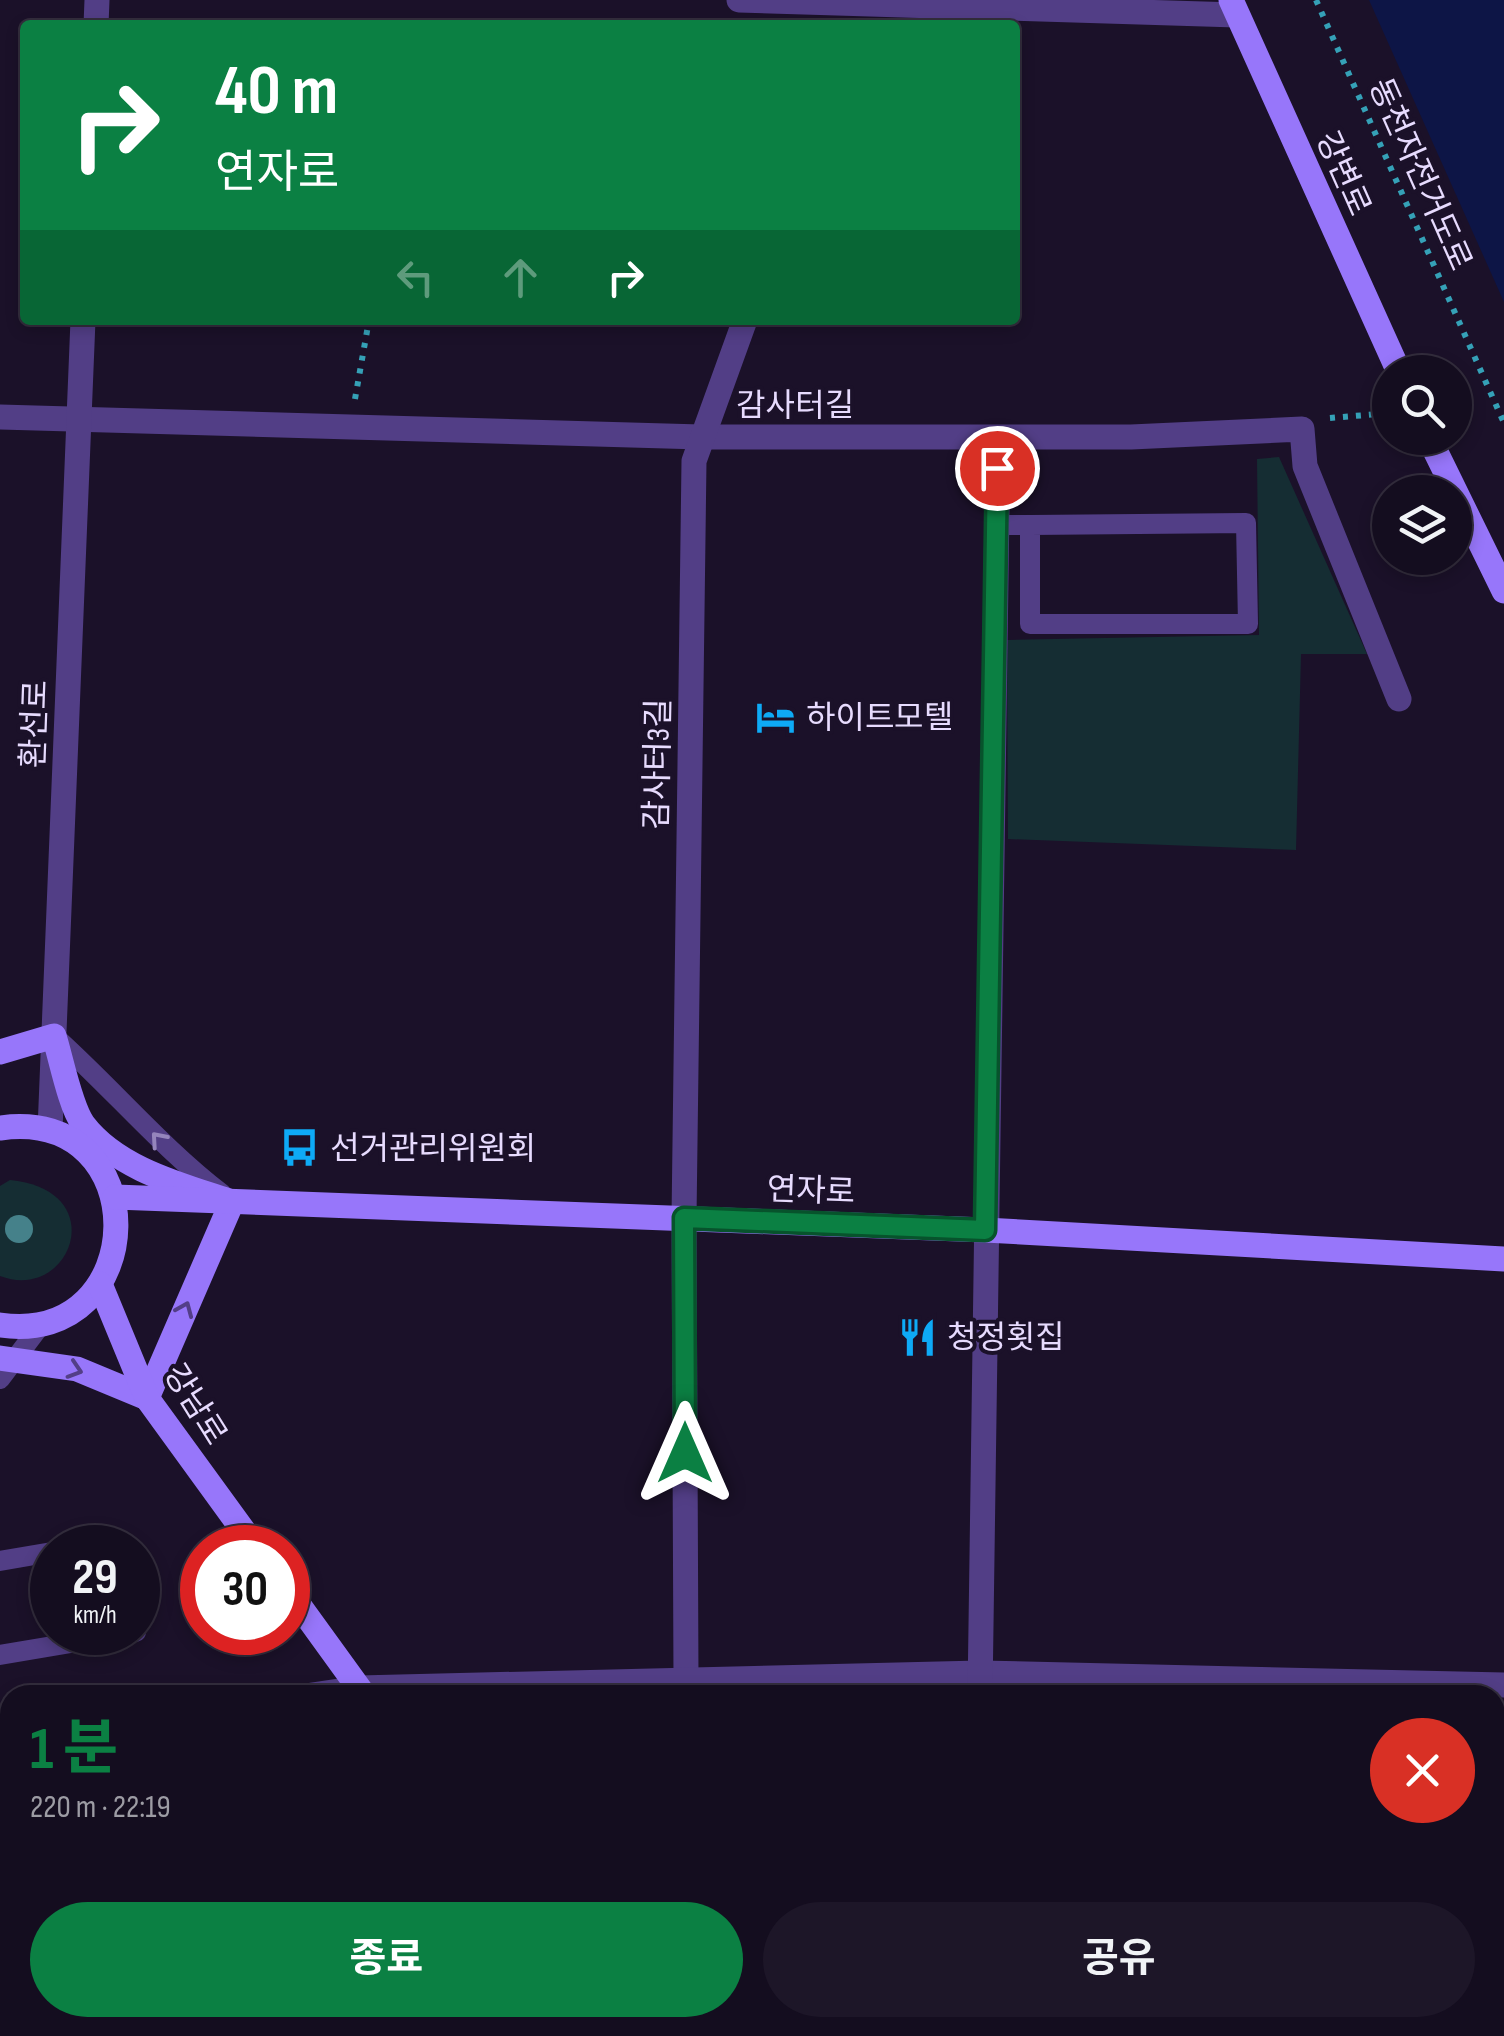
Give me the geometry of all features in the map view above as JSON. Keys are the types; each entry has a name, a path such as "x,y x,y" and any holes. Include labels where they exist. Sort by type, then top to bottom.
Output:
{"main road":[{"name":"강변로","path":"1234,8 1391,355"},
{"path":"1437,455 1504,592"},
{"path":"0,1052 54,1036 81,1122 116,1153 158,1177 232,1202 147,1398 77,1369 5,1365"},
{"path":"0,1128 20,1125 50,1130 79,1145 101,1169 115,1198 116,1244 100,1284 79,1306 43,1322 0,1324"},
{"name":"연자로","path":"115,1198 985,1230 1504,1259"},
{"path":"1424,1254 1504,1239"},
{"name":"강남로","path":"100,1284 147,1398 239,1525"},
{"path":"310,1618 362,1685"}],"street":[{"path":"739,0 769,9 1234,8"},
{"name":"환선로","path":"50,1130 83,325"},
{"name":"감사터3길","path":"686,1680 684,1218 694,461 744,325"},
{"name":"감사터길","path":"0,417 350,430 701,437 998,439 1302,430"},
{"path":"1302,430 1305,466 1399,699"},
{"path":"980,1684 998,439"},
{"path":"564,1685 686,1680 1504,1685"}],"lane":[{"path":"996,525 1246,523 1248,624 1030,624 1030,525"},
{"path":"54,1036 132,1109 173,1156 232,1202"},
{"path":"5,1365 43,1322"},
{"path":"0,1560 30,1555"},
{"path":"0,1656 30,1651"}],"path":[{"name":"동천자전거도로","path":"1316,0 1504,424"},
{"path":"350,430 368,325"},
{"path":"1302,430 1317,419 1372,414"}],"green space":[{"path":"1279,457 1367,654 1301,654 1296,850 1008,839 1007,640 1259,635 1257,459"},
{"path":"10,1180 42,1188 62,1203 71,1222 70,1242 62,1260 46,1274 25,1280 0,1276 0,1186"}],"shaded area":[{"path":"1369,0 1504,0 1504,302"}],"place":[{"name":"하이트모텔","path":"776,717"},
{"name":"선거관리위원회","path":"300,1148"},
{"name":"청정횟집","path":"917,1337"}],"route":[{"path":"685,1453 684,1218 985,1230 997,468"}]}
